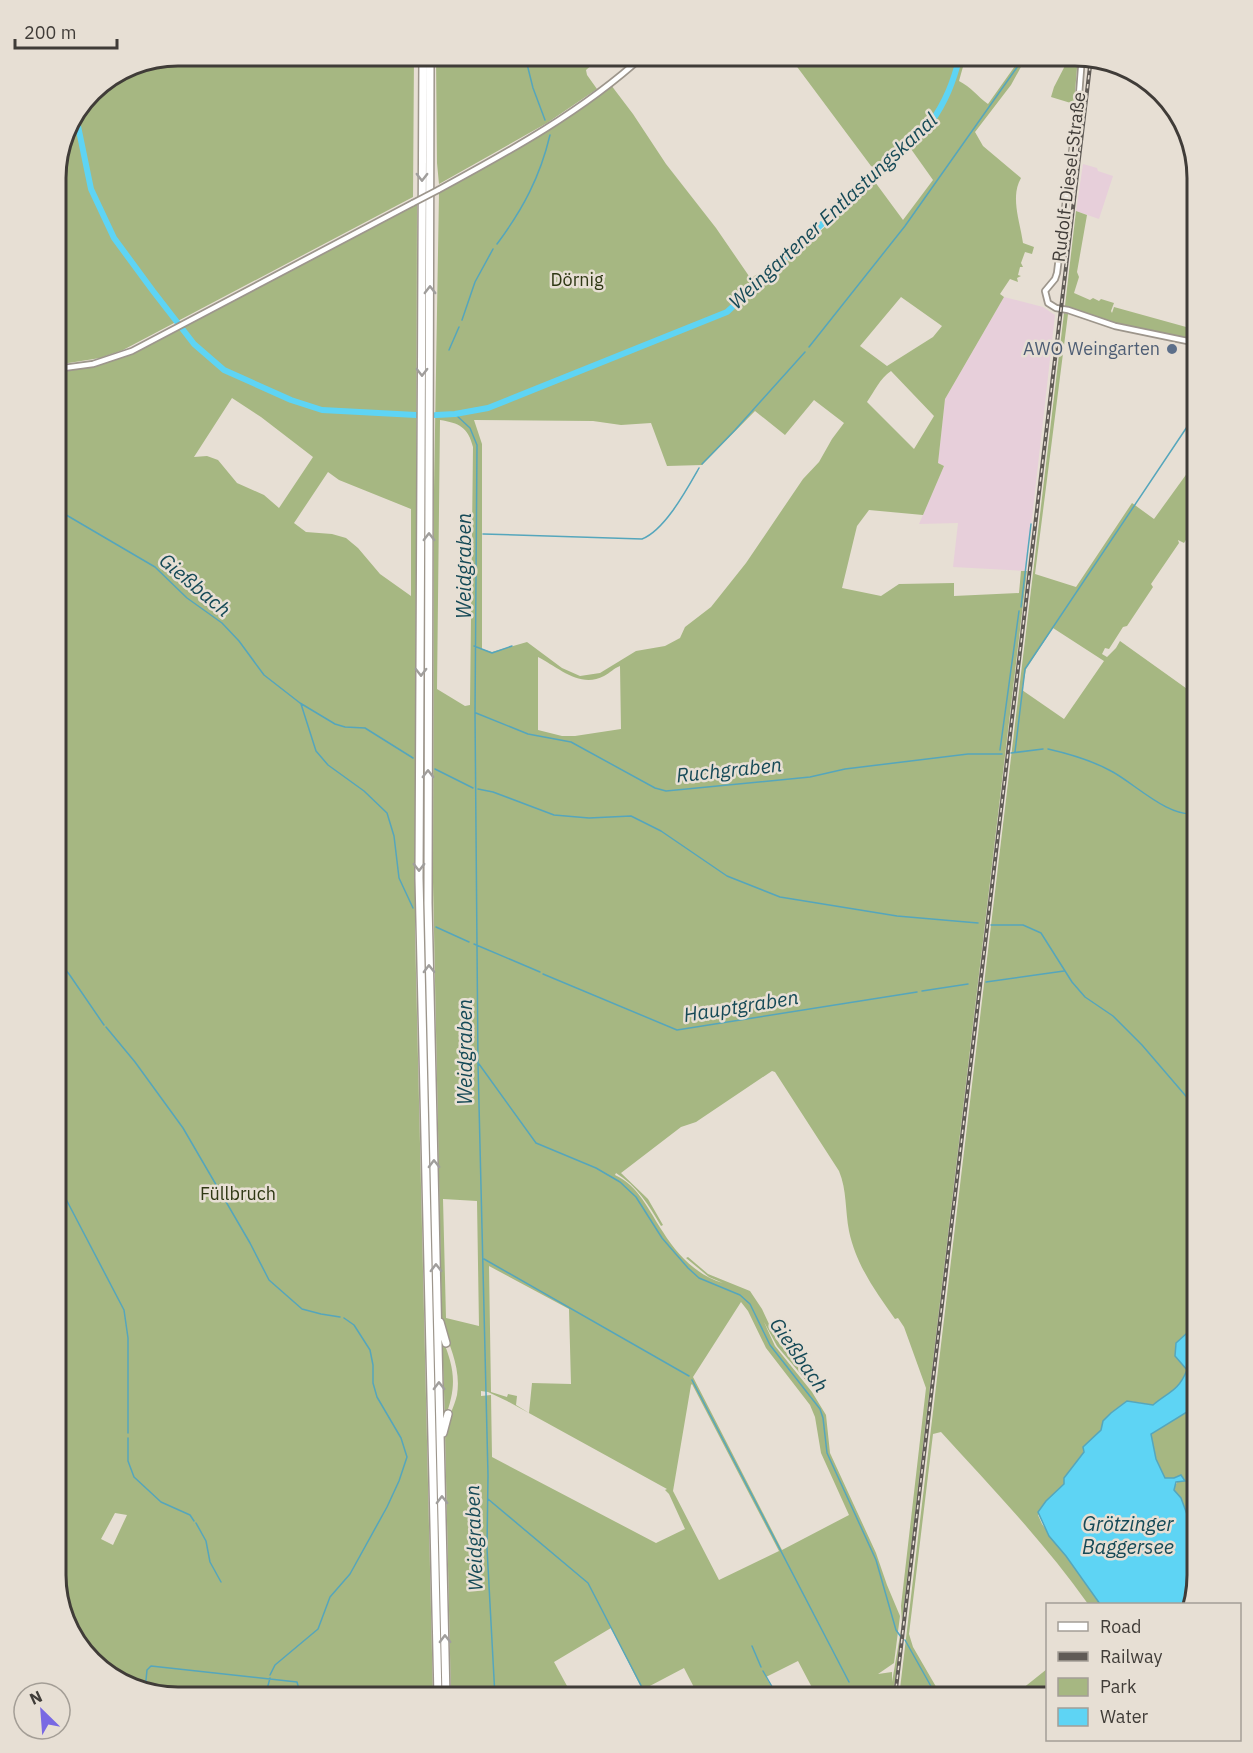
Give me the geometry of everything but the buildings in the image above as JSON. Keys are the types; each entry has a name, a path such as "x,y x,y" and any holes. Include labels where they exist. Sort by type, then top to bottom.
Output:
{"highway":[{"path":"423,66 419,878 438,1687"},
{"path":"430,66 428,903 446,1687"},
{"path":"437,1314 446,1343"},
{"path":"440,1445 448,1414"}],"main road":[{"path":"66,368 93,364 124,355 491,162 569,114 631,66"},
{"name":"Rudolf-Diesel-Straße","path":"1081,66 1057,273 1044,293 1048,303 1056,308 1115,326 1187,341"}],"shaded area":[{"path":"1083,164 1113,176 1099,219 1076,211"},
{"path":"1004,297 1043,307 1055,315 1026,571 953,567 958,523 919,524 944,466 938,463 945,399"}],"green space":[{"path":"171,66 414,66 413,197 123,350 100,358 66,363 66,171 70,149 81,122 104,94 135,75"},
{"path":"436,66 591,66 586,70 587,75 597,89 547,123 439,184"},
{"name":"Dörnig","path":"796,66 963,66 959,81 988,104 1015,66 1021,66 1011,85 975,132 983,146 1021,178 1016,193 1017,209 1023,243 1034,247 1032,254 1025,252 1021,263 1023,267 1020,267 1018,275 1021,276 1017,278 1018,282 1010,279 1000,294 1004,297 945,399 938,463 944,466 923,515 869,510 857,526 842,588 881,596 899,584 954,583 954,596 1019,593 1021,571 1027,571 902,1622 901,1606 926,1388 904,1327 898,1318 895,1319 881,1299 856,1255 849,1231 845,1193 839,1171 775,1072 772,1071 696,1122 681,1127 621,1173 648,1199 663,1225 661,1226 636,1190 616,1173 615,1175 637,1192 669,1241 689,1264 705,1275 714,1280 723,1283 709,1277 686,1258 688,1257 708,1274 750,1291 762,1309 776,1339 810,1383 777,1346 764,1322 775,1346 812,1392 826,1415 830,1453 876,1553 900,1616 894,1663 878,1674 892,1672 892,1682 901,1630 894,1687 812,1687 798,1661 766,1677 771,1686 769,1687 694,1687 684,1668 648,1687 641,1687 611,1628 554,1662 568,1687 451,1687 445,1432 456,1400 458,1377 442,1325 433,882 434,490 439,193 570,116 611,85 751,279 760,274 769,277 866,190 859,182 875,168 871,166","holes":["911,149 933,180 903,220 875,182","901,297 942,326 933,337 887,366 860,346","891,371 934,416 914,449 867,402","814,400 844,423 819,462 803,479 746,563 711,607 685,627 680,638 665,646 636,651 600,673 580,676 562,668 527,642 492,652 482,649 482,444 474,420 593,421 621,425 651,423 667,466 702,465 755,411 785,435","440,420 462,427 473,447 470,705 465,706 437,689","538,657 570,675 586,680 604,676 620,666 621,729 562,736 538,730","443,1199 477,1201 479,1326 446,1318","489,1266 569,1309 571,1384 532,1383 529,1413 516,1405 517,1396 508,1394 507,1397 491,1392","741,1302 748,1311 766,1348 810,1405 815,1417 821,1453 849,1515 782,1550 693,1377","692,1384 779,1551 719,1580 673,1491","481,1391 507,1401 667,1489 665,1490 685,1529 656,1543 492,1457 491,1395 481,1396"]},
{"path":"1065,66 1077,66 1074,104 1051,97"},
{"name":"Füllbruch","path":"417,204 415,931 433,1687 171,1687 156,1685 129,1675 104,1659 81,1631 70,1604 66,1575 66,370 98,365 129,355","holes":["232,398 313,457 279,508 264,495 237,483 218,460 207,456 194,457","328,472 339,480 411,509 411,596 380,574 358,548 346,538 332,534 306,532 294,523","115,1513 127,1515 113,1545 101,1539"]},
{"path":"1076,211 1087,215 1077,272 1079,277 1074,293 1090,300 1093,298 1099,301 1101,299 1114,303 1112,313 1114,307 1187,327 1187,337 1115,325 1065,306"},
{"path":"1064,313 1068,314 1035,574 1076,587 1132,503 1154,519 1187,473 1187,538 1184,543 1178,540 1179,543 1151,584 1153,587 1127,626 1123,627 1109,649 1105,648 1102,654 1107,657 1120,641 1187,689 1187,1333 1176,1343 1175,1356 1187,1370 1180,1383 1153,1405 1128,1401 1111,1413 1103,1423 1101,1430 1084,1449 1083,1454 1064,1478 1064,1484 1038,1515 1042,1524 1099,1603 1087,1603 1036,1537 941,1432 933,1434 909,1634 913,1647 936,1687 900,1687","holes":["1053,628 1104,661 1064,719 1022,690 1026,669"]},
{"path":"424,560 426,560 424,921 440,1593 423,926"},
{"path":"442,1338 450,1359 453,1378 445,1418"},
{"path":"1187,1412 1187,1511 1173,1490 1181,1475 1165,1478 1156,1459 1151,1434"},
{"path":"1046,1670 1046,1687 1024,1687"}],"water":[{"name":"Grötzinger Baggersee","path":"1187,1333 1187,1370 1175,1356 1176,1343"},
{"name":"Grötzinger Baggersee","path":"1187,1370 1187,1412 1151,1434 1156,1459 1165,1478 1181,1475 1185,1481 1176,1482 1174,1490 1181,1498 1187,1514 1187,1575 1183,1603 1099,1603 1049,1536 1038,1512 1064,1484 1064,1478 1084,1452 1083,1447 1101,1430 1103,1421 1111,1413 1127,1401 1153,1405 1172,1391"}],"waterway":[{"path":"528,66 545,120"},
{"name":"Weingartener Entlastungskanal","path":"436,415 488,408 727,312 930,124 948,92 957,66"},
{"path":"809,347 905,226 1018,66"},
{"name":"Weingartener Entlastungskanal","path":"78,128 91,189 114,238 194,344 224,370 291,400 322,410 416,415"},
{"path":"497,244 529,192 541,165 550,135"},
{"path":"462,320 475,282 493,249"},
{"path":"449,350 459,327"},
{"path":"702,464 805,352"},
{"name":"Weidgraben","path":"455,414 470,428 477,445 475,713 478,1063 488,1475 487,1548 494,1687"},
{"path":"1015,752 1025,669 1187,427"},
{"path":"483,534 642,539 651,534 667,518 699,468"},
{"name":"Gießbach","path":"66,515 155,567 187,598 222,623 239,641 264,675 300,703 335,724 365,728 413,758"},
{"path":"1021,607 1031,524"},
{"path":"1000,750 1019,611"},
{"path":"474,646 492,653 512,646"},
{"name":"Hauptgraben","path":"301,704 316,751 328,765 364,791 387,813 394,836 399,878 413,908"},
{"name":"Ruchgraben","path":"476,713 528,734 571,742 655,788 666,791 810,777 845,769 968,754 1002,754"},
{"name":"Ruchgraben","path":"1011,753 1043,749"},
{"name":"Ruchgraben","path":"1048,749 1103,767 1164,806 1187,814"},
{"path":"435,769 473,788"},
{"path":"478,789 493,792 554,815 589,818 631,816 661,831 727,876 780,897 897,916 978,923"},
{"path":"991,925 1023,925 1041,933 1072,982 1085,997 1113,1016 1142,1045 1187,1097"},
{"name":"Hauptgraben","path":"436,927 469,942"},
{"name":"Hauptgraben","path":"474,944 540,972"},
{"path":"66,971 104,1025"},
{"name":"Hauptgraben","path":"986,982 1064,971"},
{"name":"Hauptgraben","path":"543,974 677,1030 917,992"},
{"name":"Hauptgraben","path":"922,991 968,984"},
{"path":"106,1027 135,1062 183,1128 269,1280 302,1309 340,1317"},
{"name":"Gießbach","path":"479,1064 536,1143 596,1168 620,1182 636,1197 662,1238 688,1268 699,1278 740,1295 750,1304 770,1345 820,1409 827,1453 876,1560 896,1630 901,1637"},
{"path":"66,1199 124,1310 128,1338 128,1433"},
{"path":"484,1259 689,1376"},
{"path":"270,1675 275,1665 318,1629 330,1597 350,1574 387,1507 407,1457 401,1438 377,1397 373,1383 370,1350 354,1325 344,1318"},
{"path":"692,1380 849,1682"},
{"path":"128,1438 128,1461 134,1477 161,1502 190,1515 194,1521"},
{"path":"488,1499 588,1583 642,1687"},
{"path":"196,1523 206,1541 210,1562 221,1582"},
{"name":"Gießbach","path":"905,1640 931,1687"},
{"path":"752,1646 761,1667"},
{"path":"146,1682 147,1670 151,1666 297,1682 298,1687"},
{"path":"763,1671 772,1687"},
{"path":"268,1687 270,1678"}],"railway":[{"path":"896,1687 1090,67"}],"place":[{"name":"AWO Weingarten","path":"1172,349"}]}
